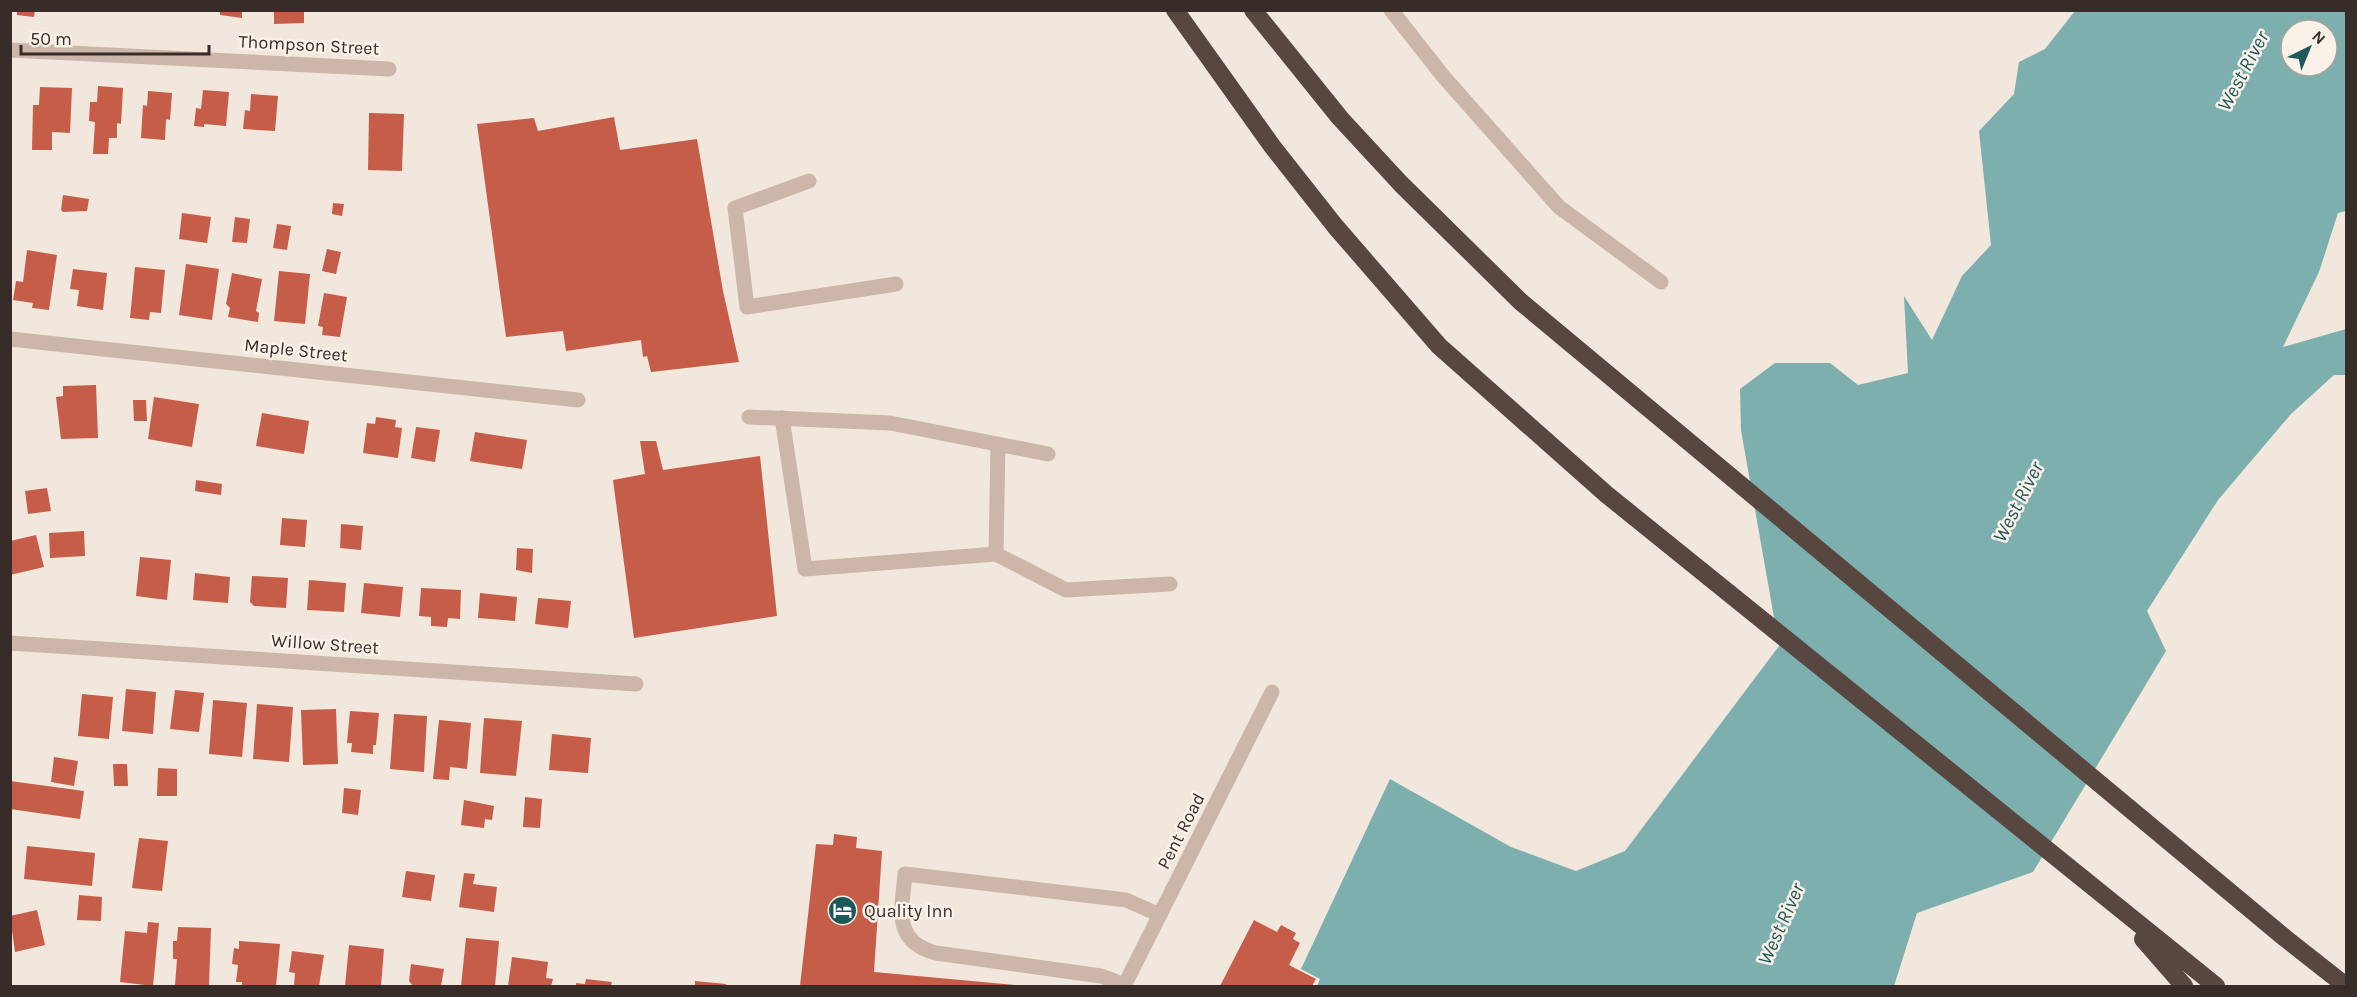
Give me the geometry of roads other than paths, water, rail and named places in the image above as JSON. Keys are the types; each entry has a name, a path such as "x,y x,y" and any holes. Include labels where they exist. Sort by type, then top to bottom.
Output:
{"highway":[{"path":"1175,10 1235,97 1335,226 1439,346 1606,494 2216,987"},
{"path":"1253,10 1340,118 1401,184 1538,317 2285,939 2346,987"},
{"path":"2113,903 2184,987"}],"street":[{"path":"1391,10 1443,76 1559,207 1660,282"},
{"name":"Thompson Street","path":"10,50 389,69"},
{"path":"809,181 735,208 747,307 896,284"},
{"name":"Maple Street","path":"10,339 578,400"},
{"path":"749,417 890,423 1048,454"},
{"path":"782,418 805,569 996,554 1066,590 1170,584"},
{"path":"996,554 998,444"},
{"name":"Willow Street","path":"10,644 636,684"},
{"name":"Pent Road","path":"1125,986 1272,692"},
{"path":"1125,986 1101,976 936,953 921,948 906,934 902,922 905,874 1126,900 1160,915"}],"water":[{"name":"West River","path":"2075,11 2346,11 2346,211 2338,213 2319,272 2283,347 2346,329 2346,375 2334,375 2291,414 2218,500 2147,611 2166,651 2033,872 1917,913 1894,986 1317,986 1320,979 1301,969 1390,779 1511,847 1576,871 1625,851 1779,646 1741,430 1740,389 1775,363 1830,363 1858,385 1908,373 1904,296 1932,340 1962,276 1991,245 1979,131 2014,94 2019,62 2045,49"}],"place":[{"name":"Quality Inn","path":"843,911"}]}
